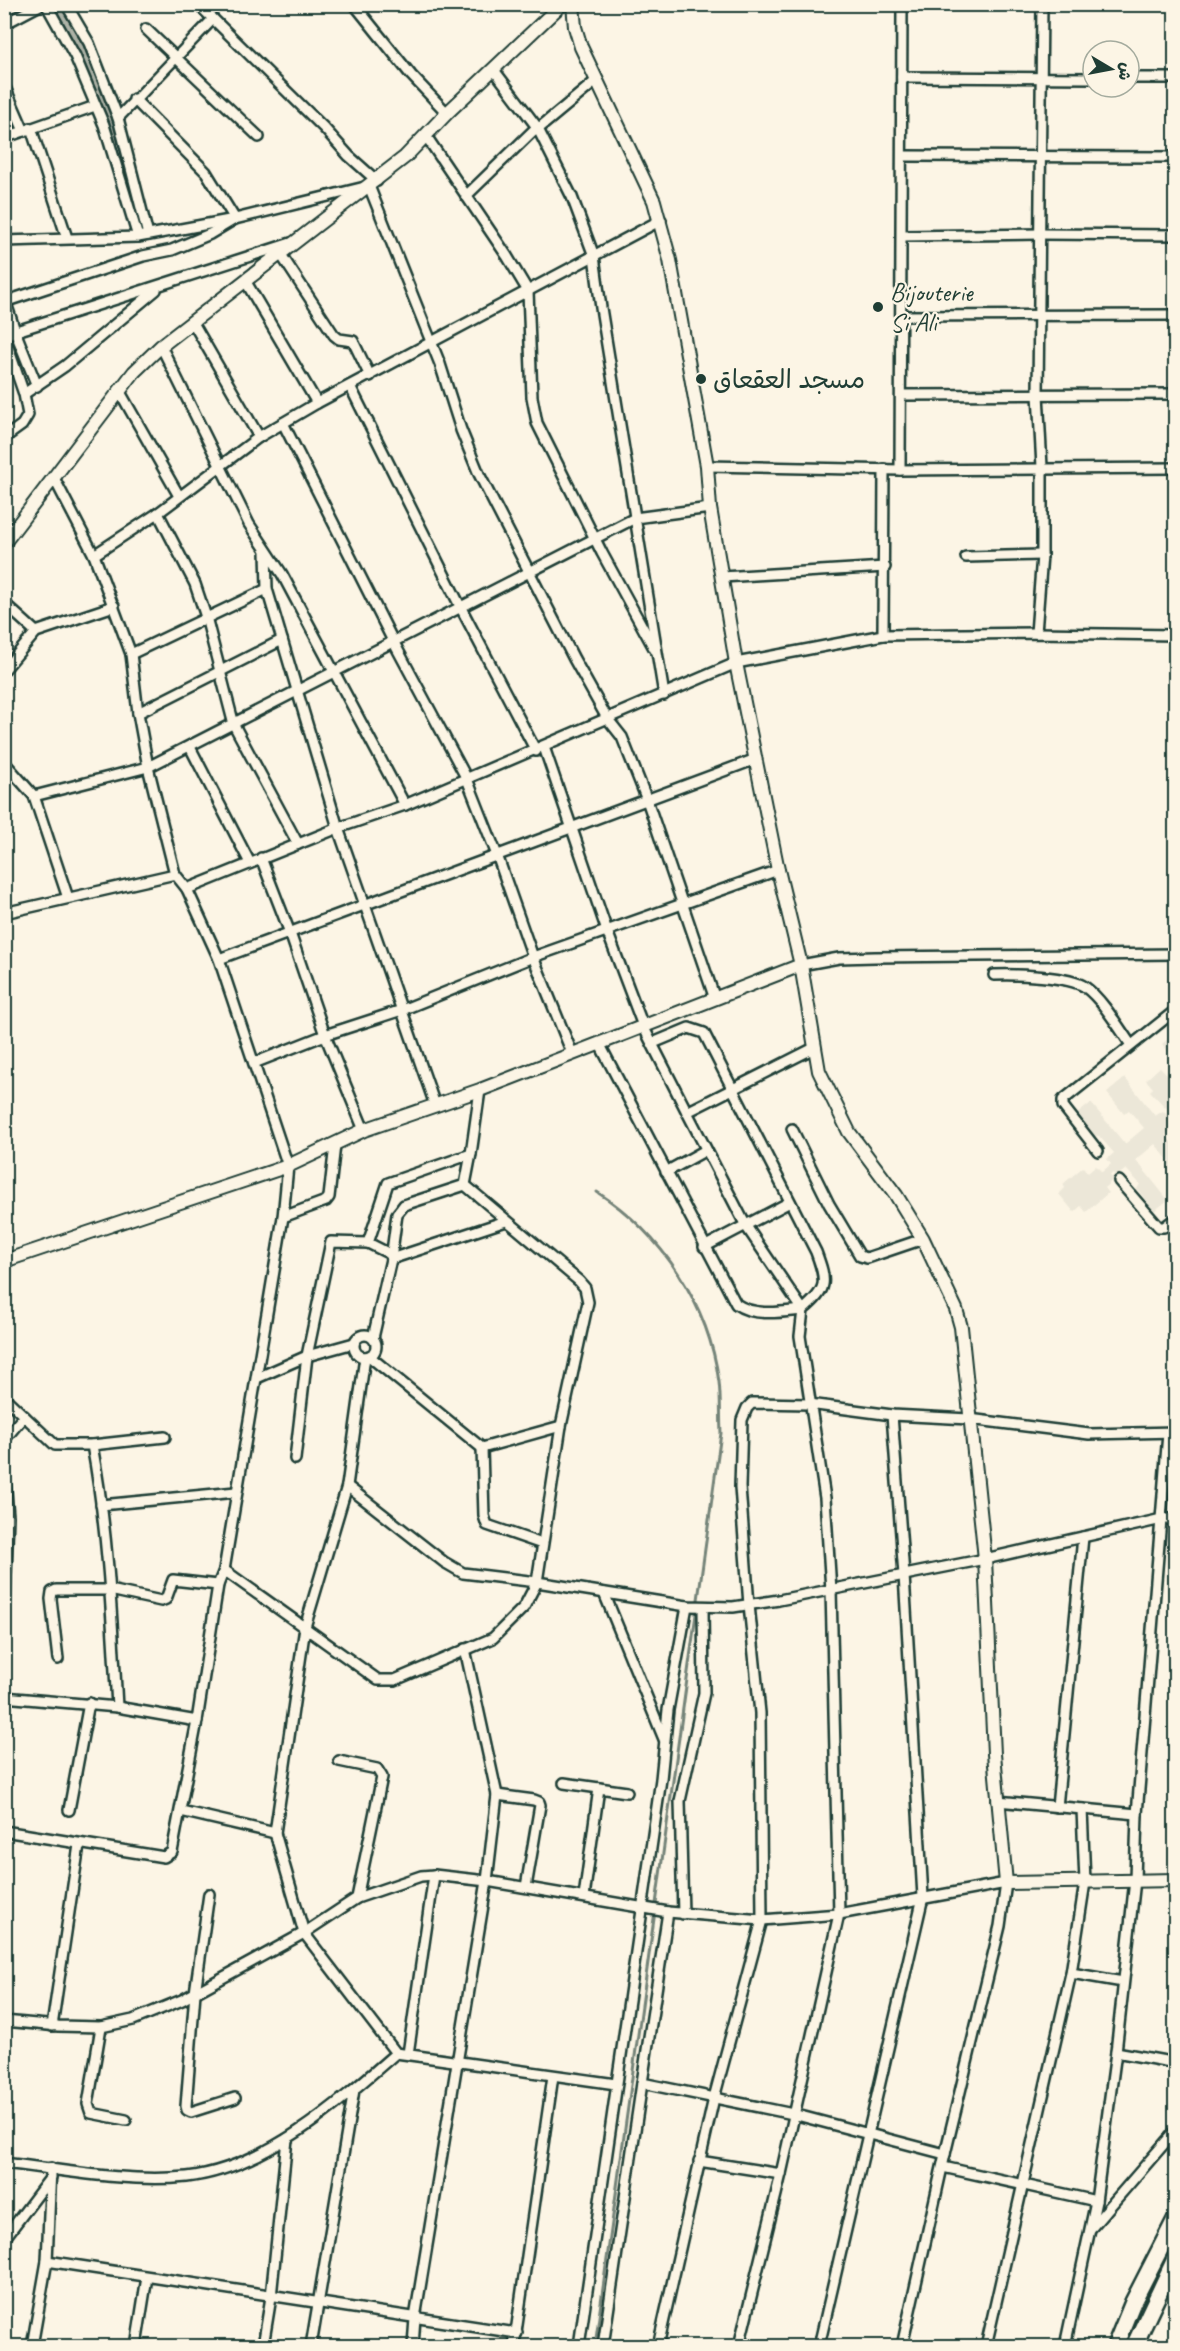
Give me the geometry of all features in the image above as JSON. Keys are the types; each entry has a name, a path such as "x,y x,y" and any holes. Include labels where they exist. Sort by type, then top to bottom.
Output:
{"main road":[{"path":"1114,2346 1133,2302 1176,2218"},
{"path":"1134,2346 1176,2257"}],"street":[{"path":"4,24 44,4 75,56 104,125 138,237"},
{"path":"66,4 89,43 118,118 148,235"},
{"path":"198,4 324,128 373,183 478,474 574,659 608,718 622,736 647,800 715,999"},
{"path":"354,4 411,75 447,113"},
{"path":"4,543 134,372 192,321 373,183 426,136 447,113 562,4"},
{"path":"573,4 577,37 661,220 707,466 710,508 736,663 778,870 801,965 819,1071 849,1132 901,1203 924,1239 956,1309 961,1327 985,1559 997,1801 1005,1883 1000,1926 902,2346"},
{"path":"900,470 903,236 902,4"},
{"path":"1036,633 1042,555 1042,467 1038,394 1042,4"},
{"path":"118,118 213,19"},
{"path":"146,28 259,136"},
{"path":"494,70 538,128 572,197 594,256 664,695"},
{"path":"902,77 1081,78"},
{"path":"1141,78 1176,78"},
{"path":"466,196 538,128 556,116 582,90 597,80"},
{"path":"4,85 27,130 67,238"},
{"path":"134,99 206,172 235,219"},
{"path":"4,138 95,106"},
{"path":"426,136 528,291 534,414 553,458 658,656"},
{"path":"903,156 1176,157"},
{"path":"4,241 138,237 235,219 373,183"},
{"path":"37,387 5,300 143,256 180,247 210,234 235,219"},
{"path":"94,555 158,513 259,437 430,342 661,220"},
{"path":"903,236 1176,235"},
{"path":"4,438 28,419 24,394 4,336 294,242"},
{"path":"280,253 334,335 339,339 353,341 370,376"},
{"path":"246,282 317,403"},
{"path":"24,394 37,387 160,286"},
{"path":"901,316 1176,315"},
{"path":"192,321 259,437"},
{"path":"161,346 249,524 282,574 405,805"},
{"path":"350,386 460,606 540,749 572,828 607,931 643,1026 746,1226 803,1310 800,1336 825,1498 831,1590 839,1914 781,2174 739,2346"},
{"path":"120,392 178,496"},
{"path":"901,395 1176,394"},
{"path":"283,423 393,641 467,779 533,957 572,1053"},
{"path":"707,466 900,470 1042,467 1176,468"},
{"path":"883,635 884,469"},
{"path":"4,1831 164,1857 169,1856 172,1852 197,1721 218,1585 224,1570 257,1378 284,1217 288,1166 219,959 187,889 175,874 148,768 131,654 94,555 54,478"},
{"path":"34,795 148,768 635,518 710,508"},
{"path":"158,513 195,584 206,617 234,725 298,844"},
{"path":"266,551 267,589 338,828 435,1105"},
{"path":"966,556 1042,555"},
{"path":"722,577 885,567"},
{"path":"131,654 267,589"},
{"path":"4,603 36,632"},
{"path":"4,670 36,632 114,606"},
{"path":"187,889 338,828 405,805 736,663 883,635 1036,633 1176,635"},
{"path":"138,713 282,640"},
{"path":"190,747 249,863"},
{"path":"219,959 756,759"},
{"path":"4,762 34,795 68,898"},
{"path":"261,858 291,933 325,1035 364,1130"},
{"path":"254,1063 325,1035 402,1010 533,957 778,870"},
{"path":"4,913 175,874"},
{"path":"4,1261 288,1166 364,1130 480,1090 801,965 839,958 1176,954"},
{"path":"994,975 1028,976 1081,984 1096,999 1131,1045"},
{"path":"1098,1151 1063,1106 1063,1100 1176,1010"},
{"path":"599,1043 724,1286 736,1304 747,1311 803,1310 820,1296 825,1276 816,1252 704,1033 689,1028 653,1043"},
{"path":"687,1112 814,1048"},
{"path":"465,1185 480,1090"},
{"path":"792,1129 829,1204 860,1256 867,1258 924,1239"},
{"path":"284,1217 326,1201 329,1197 336,1145"},
{"path":"666,1172 706,1150"},
{"path":"368,1243 388,1183 471,1154"},
{"path":"1119,1181 1159,1227 1164,1227 1176,1218"},
{"path":"224,1570 378,1680 385,1682 395,1680 493,1638 501,1633 524,1607 537,1582 561,1426 588,1302 587,1294 579,1281 465,1185"},
{"path":"465,1185 404,1205 398,1214 373,1338 375,1348 367,1357 347,1486 305,1627 275,1833 304,1933 396,2053 616,2084"},
{"path":"705,1247 790,1202"},
{"path":"295,1459 308,1356 331,1242 368,1243 391,1257 506,1221"},
{"path":"257,1378 308,1356 354,1343 360,1336 373,1338"},
{"path":"354,1343 356,1353 367,1357 482,1448 484,1516 487,1525 542,1544"},
{"path":"4,1397 55,1445 92,1445 165,1437"},
{"path":"658,2346 714,2098 762,1920 760,1713 740,1487 742,1420 752,1403 809,1404 892,1415 969,1419 1089,1434 1172,1432 1162,1519 1137,1815 1135,1880 1116,2052 1096,2201 1065,2346"},
{"path":"819,2346 923,1897 892,1415"},
{"path":"4,1440 24,1416"},
{"path":"482,1448 561,1426"},
{"path":"92,1445 110,1590 117,1707"},
{"path":"4,1466 8,1516 4,1636"},
{"path":"347,1486 452,1568 463,1573 703,1607 749,1605 831,1590 985,1559 1162,1519 1176,1519"},
{"path":"101,1505 236,1492"},
{"path":"1057,1808 1083,1537"},
{"path":"58,1659 52,1592 56,1590 110,1590 161,1601 166,1599 173,1580 218,1585"},
{"path":"604,1593 664,1741"},
{"path":"579,2346 661,1779 668,1710 687,1606"},
{"path":"682,1914 680,1801 704,1693 703,1607"},
{"path":"412,2346 487,1881 497,1795 465,1649"},
{"path":"4,1697 89,1703 197,1721"},
{"path":"69,1810 89,1703"},
{"path":"339,1761 377,1769 382,1777 357,1898"},
{"path":"564,1783 627,1792"},
{"path":"584,1897 599,1788"},
{"path":"497,1795 536,1801 540,1805 526,1887"},
{"path":"997,1801 1137,1815"},
{"path":"986,2346 1071,1972 1085,1882 1082,1809"},
{"path":"181,1811 275,1833"},
{"path":"52,2026 79,1845"},
{"path":"408,2055 434,1875"},
{"path":"4,2021 52,2026 100,2027 133,2020 195,1993 304,1933 357,1898 421,1876 434,1875 487,1881 682,1914 762,1920 839,1914 1005,1883 1176,1880"},
{"path":"209,1894 195,1993 187,2110 191,2112 235,2098"},
{"path":"603,2346 669,1912"},
{"path":"1071,1972 1123,1982"},
{"path":"100,2027 88,2110 91,2113 126,2120"},
{"path":"1116,2052 1176,2063"},
{"path":"4,2163 51,2173 132,2177 187,2177 214,2172 243,2161 287,2139 354,2090 396,2053"},
{"path":"514,2346 553,2076"},
{"path":"642,2083 793,2114 945,2154"},
{"path":"311,2346 354,2090"},
{"path":"1090,2229 1176,2130"},
{"path":"263,2346 271,2297 287,2139"},
{"path":"699,2161 781,2174"},
{"path":"943,2167 1096,2201"},
{"path":"4,2239 51,2173"},
{"path":"32,2346 47,2261 51,2173"},
{"path":"47,2261 517,2333"},
{"path":"136,2346 147,2277"}],"shaded area":[{"path":"1175,1033 1175,1060 1162,1044"},
{"path":"1160,1067 1169,1076 1173,1073 1175,1076 1175,1119 1171,1123 1174,1128 1166,1135 1175,1147 1175,1174 1168,1165 1169,1161 1155,1144 1136,1160 1168,1200 1154,1211 1137,1189 1140,1184 1126,1169 1116,1177 1113,1173 1110,1175 1113,1180 1104,1188 1108,1193 1086,1212 1081,1206 1074,1212 1059,1194 1065,1188 1063,1184 1083,1167 1088,1173 1096,1166 1102,1172 1111,1164 1107,1159 1114,1153 1099,1136 1093,1135 1077,1114 1091,1103 1125,1144 1144,1128 1129,1110 1124,1114 1107,1093 1125,1078 1155,1116 1163,1111 1169,1117 1174,1112 1170,1106 1166,1108 1150,1091 1153,1088 1146,1080"}],"waterway":[{"path":"59,4 87,55 120,140"},
{"path":"595,2346 721,1433 720,1388 714,1353 693,1299 662,1250 620,1209 597,1192"}],"place":[{"name":"Bijouterie Si Ali","path":"878,307"},
{"name":"مسجد العقعاق","path":"701,379"}]}
